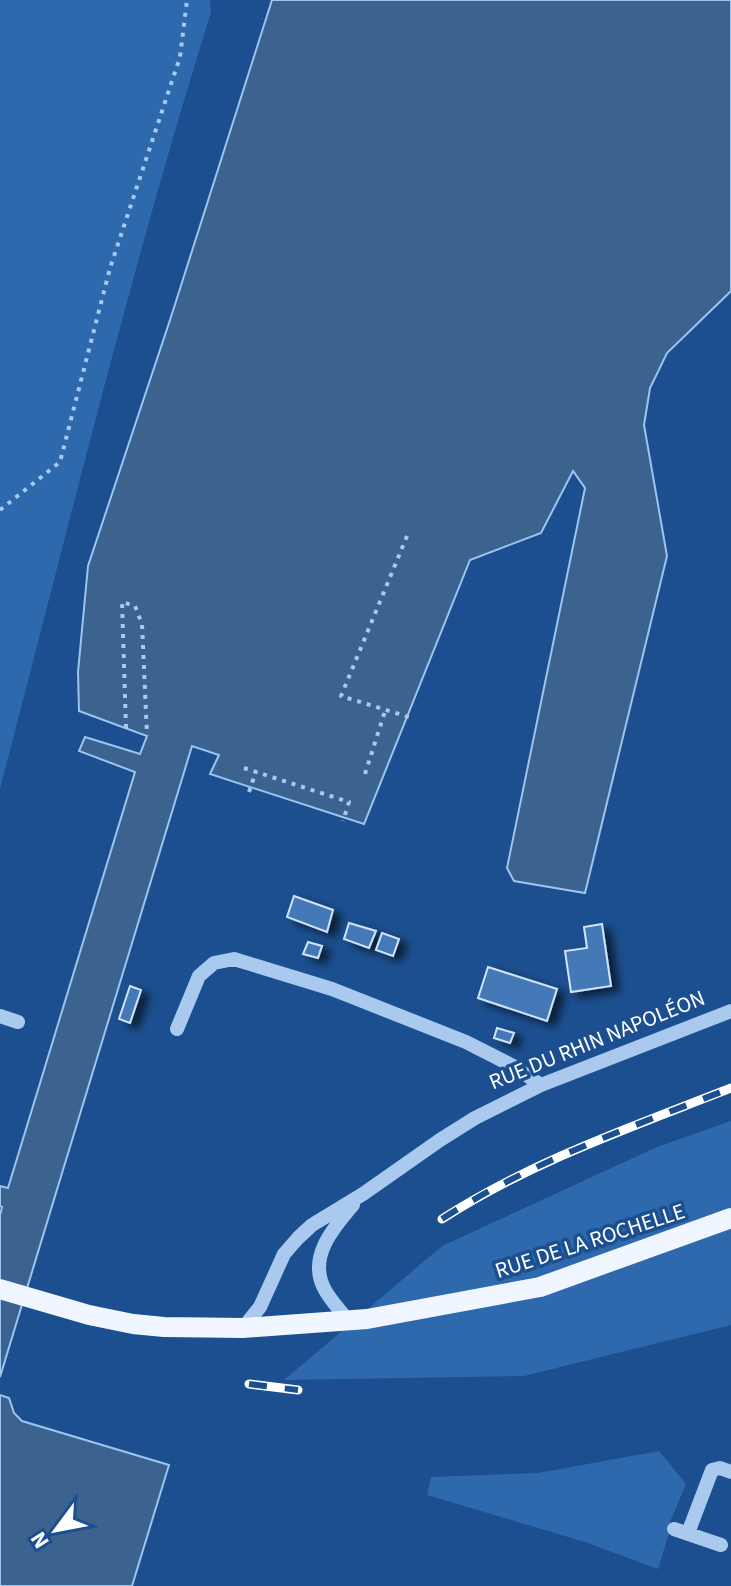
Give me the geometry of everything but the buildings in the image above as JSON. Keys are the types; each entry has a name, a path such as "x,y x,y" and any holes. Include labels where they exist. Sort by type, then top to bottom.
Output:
{"main road":[{"name":"RUE DE LA ROCHELLE","path":"358,1320 540,1287 731,1218"},
{"path":"0,1289 133,1324 243,1328 358,1320"}],"street":[{"path":"177,1029 199,976 214,963 234,959 332,989 466,1042 513,1066 541,1085"},
{"name":"RUE DU RHIN NAPOLÉON","path":"243,1328 260,1307 284,1254 312,1225 475,1118 541,1085 731,1011"},
{"path":"0,1016 18,1022"},
{"name":"RUE DU RHIN NAPOLÉON","path":"358,1320 325,1290 318,1266 322,1249 339,1221 363,1194"},
{"path":"721,1545 681,1531 712,1470 720,1468 731,1472"}],"path":[{"path":"0,510 60,462 110,268 180,57 187,0"},
{"path":"407,536 341,696 412,718"},
{"path":"126,728 122,602 135,606 142,624 147,735"},
{"path":"365,774 385,711"},
{"path":"244,768 349,802 343,821"},
{"path":"249,792 256,771"}],"shaded area":[{"path":"0,0 210,0 211,12 127,302 0,789"},
{"path":"272,0 731,0 731,291 667,353 650,388 644,425 667,556 585,893 514,881 507,868 585,488 573,471 541,533 470,560 364,824 210,774 219,755 192,746 0,1377 0,1186 8,1188 135,772 79,751 85,737 140,754 147,736 79,711 78,672 88,566"},
{"path":"731,1121 731,1325 524,1376 284,1380 442,1246 657,1147"},
{"path":"0,1395 9,1398 14,1413 22,1421 169,1465 132,1586 0,1586"},
{"path":"659,1451 686,1484 668,1527 658,1569 585,1542 427,1495 431,1477 538,1473"}],"railway":[{"path":"442,1219 547,1162 731,1088"},
{"path":"249,1384 298,1390"}]}
